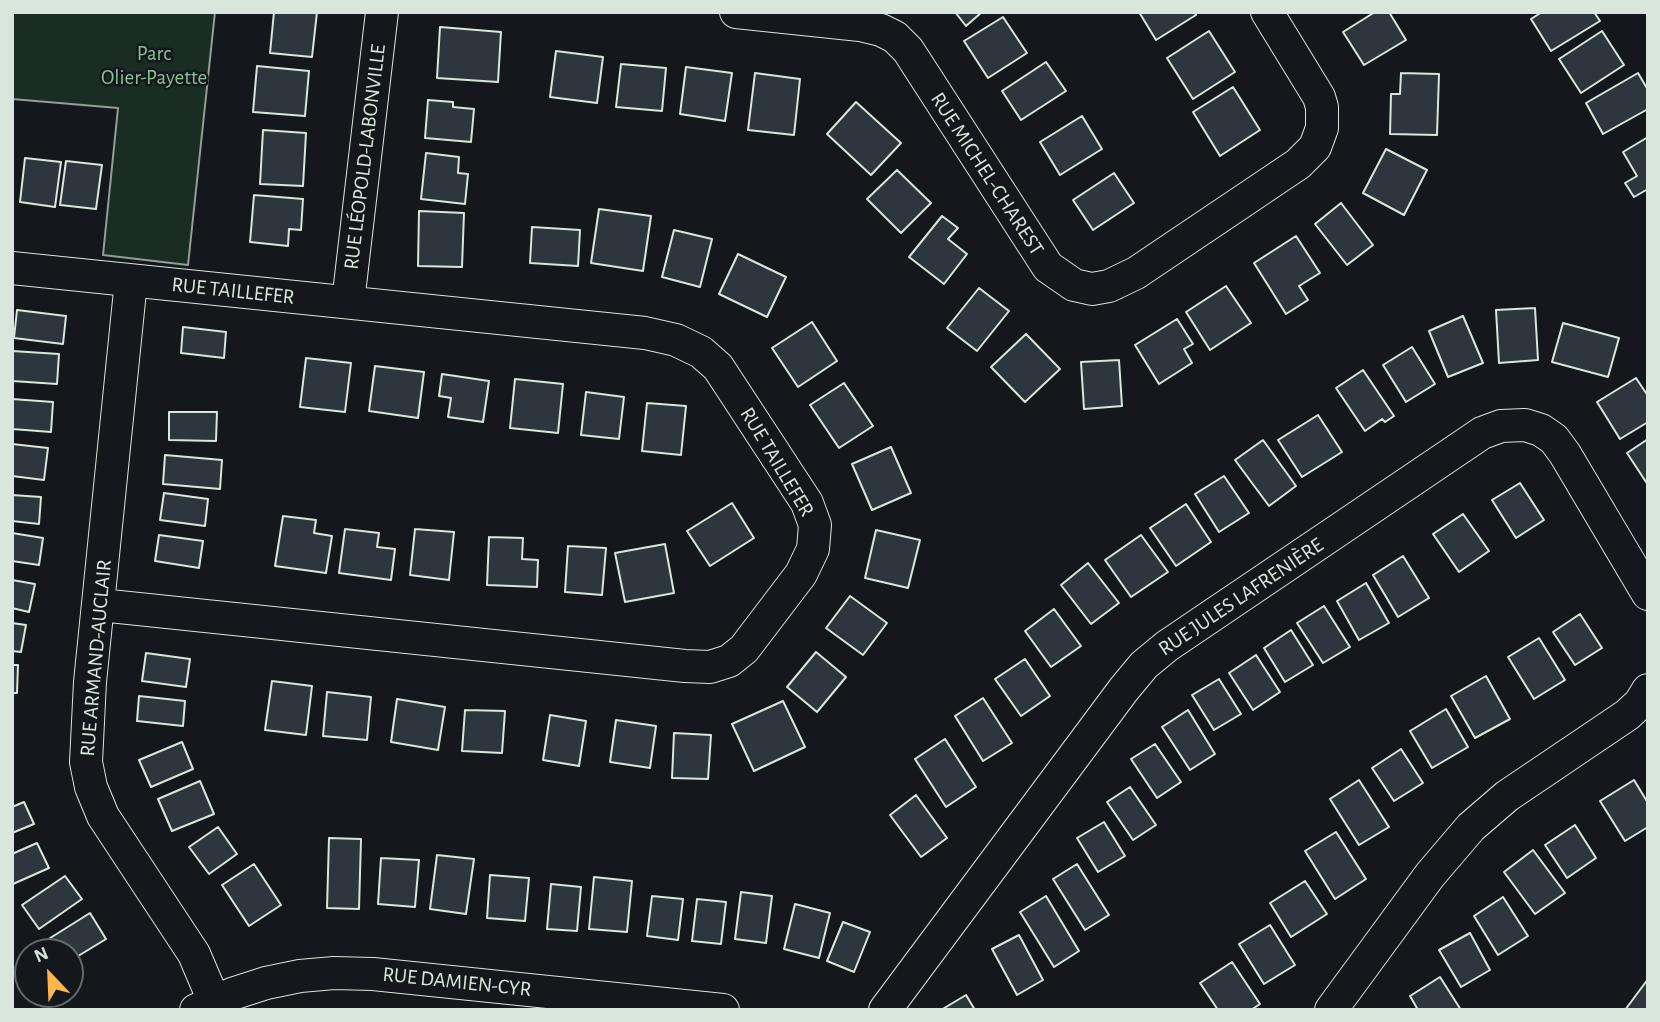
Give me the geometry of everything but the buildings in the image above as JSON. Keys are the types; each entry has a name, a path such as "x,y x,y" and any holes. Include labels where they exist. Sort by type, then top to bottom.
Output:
{"street":[{"name":"RUE LÉOPOLD-LABONVILLE","path":"348,302 382,12"},
{"name":"RUE MICHEL-CHAREST","path":"736,12 860,25 895,37 908,50 1048,267 1074,285 1092,289 1109,286 1136,273 1298,164 1315,147 1322,128 1319,97 1266,12"},
{"name":"RUE TAILLEFER","path":"12,268 645,333 677,340 710,358 718,368 807,503 815,525 816,536 809,560 744,649 729,661 710,667 100,605"},
{"name":"RUE ARMAND-AUCLAIR","path":"131,281 86,726 86,762 91,787 103,816 194,954 205,1006"},
{"name":"RUE JULES LAFRENIÈRE","path":"885,1010 1144,665 1167,646 1482,433 1517,424 1541,430 1554,439 1648,593"},
{"path":"1331,1010 1430,875 1471,827 1507,796 1627,716 1648,690"},
{"name":"RUE DAMIEN-CYR","path":"205,1006 246,989 284,978 352,973 723,1010"}],"green space":[{"name":"Parc Olier-Payette","path":"12,12 215,12 188,265 103,255 118,108 12,99"}]}
